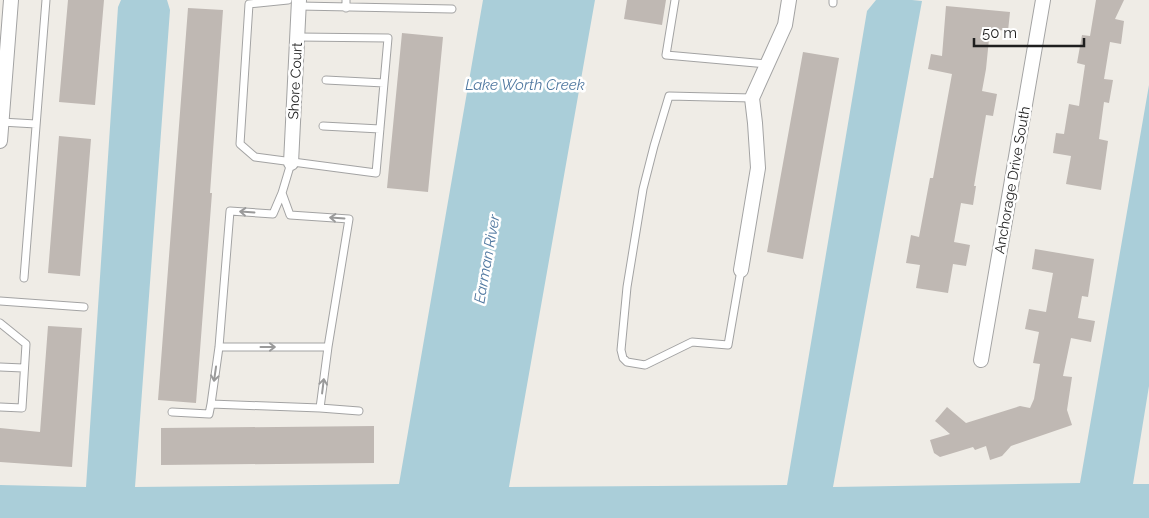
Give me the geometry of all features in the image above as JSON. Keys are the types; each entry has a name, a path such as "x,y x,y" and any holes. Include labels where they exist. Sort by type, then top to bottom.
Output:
{"street":[{"path":"0,141 2,96 11,0"},
{"path":"741,270 758,168 752,98 784,25 789,0"},
{"name":"Anchorage Drive South","path":"981,360 1043,0"},
{"name":"Shore Court","path":"291,163 298,37 295,2"}],"lane":[{"path":"24,278 46,0"},
{"path":"675,0 666,55 767,64"},
{"path":"298,37 388,38 376,173 255,157 240,144 249,4 295,2 452,10"},
{"path":"326,80 384,84"},
{"path":"741,270 728,345 692,342 645,365 627,362 623,358 621,350 627,287 643,189 669,96 752,98"},
{"path":"2,122 36,124"},
{"path":"322,126 380,129"},
{"path":"172,412 209,414 219,347 230,211 272,214 282,193 291,163"},
{"path":"282,193 290,215 349,219 320,408"},
{"path":"0,301 84,307"},
{"path":"0,323 26,344 22,408 0,407"},
{"path":"219,347 328,347"},
{"path":"0,367 24,368"},
{"path":"211,404 359,411"}],"water":[{"path":"121,0 167,0 170,10 135,487 399,484 483,0 595,0 509,487 787,485 867,11 876,0 912,0 922,1 833,487 1080,483 1149,85 1149,386 1133,484 1149,484 1149,518 0,518 0,485 86,487 118,7"}],"building":[{"path":"68,0 104,0 95,105 59,102"},
{"path":"627,0 666,0 662,25 624,19"},
{"path":"1096,0 1124,0 1115,19 1124,21 1121,44 1110,42 1104,79 1113,80 1109,103 1104,102 1099,139 1108,141 1101,190 1066,184 1071,156 1053,153 1056,133 1064,134 1069,104 1079,106 1085,65 1077,63 1082,35 1090,36"},
{"path":"946,6 1010,12 1008,31 990,29 982,91 997,94 993,116 986,115 974,186 976,186 973,205 961,203 954,242 970,245 966,266 953,264 948,293 916,288 920,265 906,263 911,235 919,237 930,178 933,178 952,74 928,69 931,54 942,56"},
{"path":"188,8 223,10 210,193 212,193 196,403 158,400"},
{"path":"402,33 443,37 428,192 387,188"},
{"path":"803,52 839,58 803,259 767,252"},
{"path":"59,136 91,139 80,276 48,273"},
{"path":"1035,249 1094,259 1088,297 1082,296 1078,318 1095,321 1091,342 1071,338 1063,376 1072,377 1067,410 1072,425 1011,446 1002,456 990,460 986,446 975,450 973,447 940,457 934,453 930,440 950,434 935,421 947,407 966,423 1020,406 1030,408 1034,399 1040,364 1033,363 1039,332 1025,329 1029,309 1046,312 1053,273 1032,269"},
{"path":"48,326 82,328 72,467 0,462 0,428 40,432"},
{"path":"374,426 374,463 161,465 161,428"}],"water label":[{"name":"Lake Worth Creek","path":"525,85"},
{"name":"Earman River","path":"487,259"}]}
